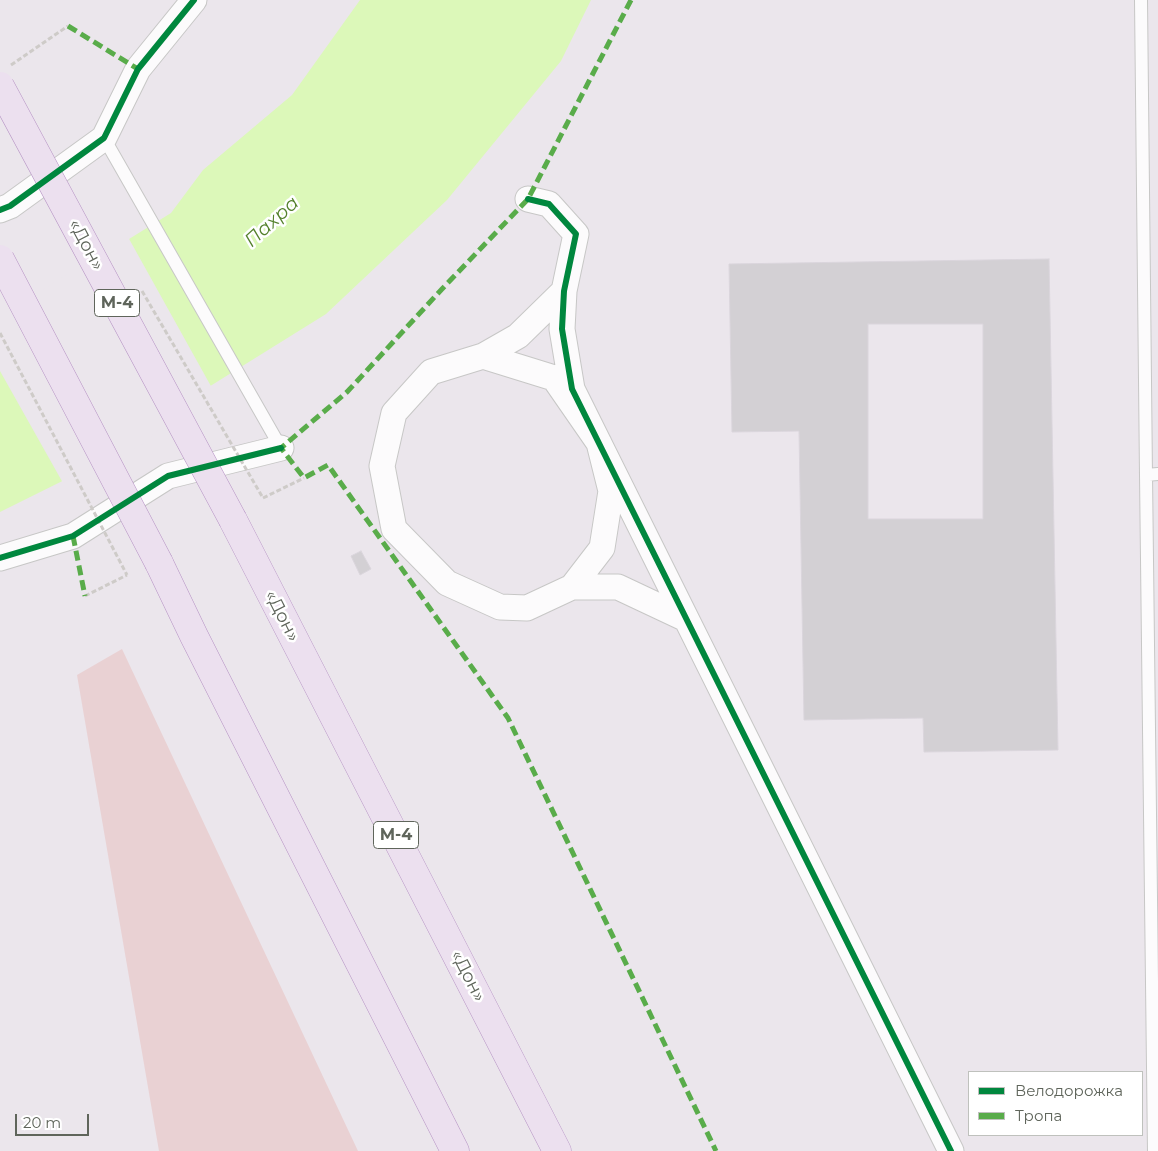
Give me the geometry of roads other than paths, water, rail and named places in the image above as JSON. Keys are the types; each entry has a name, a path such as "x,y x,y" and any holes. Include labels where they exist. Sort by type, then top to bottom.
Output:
{"highway":[{"name":"«Дон»","path":"6,75 557,1151"},
{"path":"0,259 159,563 194,636 455,1151"}],"street":[{"path":"0,210 10,206 104,138 138,69 194,0"},
{"path":"528,199 549,204 576,234 564,291 562,329 572,389 950,1151"},
{"path":"564,291 518,336 483,356 431,372 394,413 382,466 394,529 447,583 500,607 527,608 572,587 618,587 686,619"},
{"path":"483,356 554,378 599,443 611,491 602,548 572,587"},
{"path":"0,558 72,536 168,476 281,448"}],"lane":[{"path":"1141,0 1152,474 1154,1151"},
{"path":"104,138 281,448"}],"water":[{"name":"Пахра","path":"360,0 591,0 561,61 447,200 326,314 183,403 141,442 0,512 0,319 171,213 203,170 292,95"}]}
